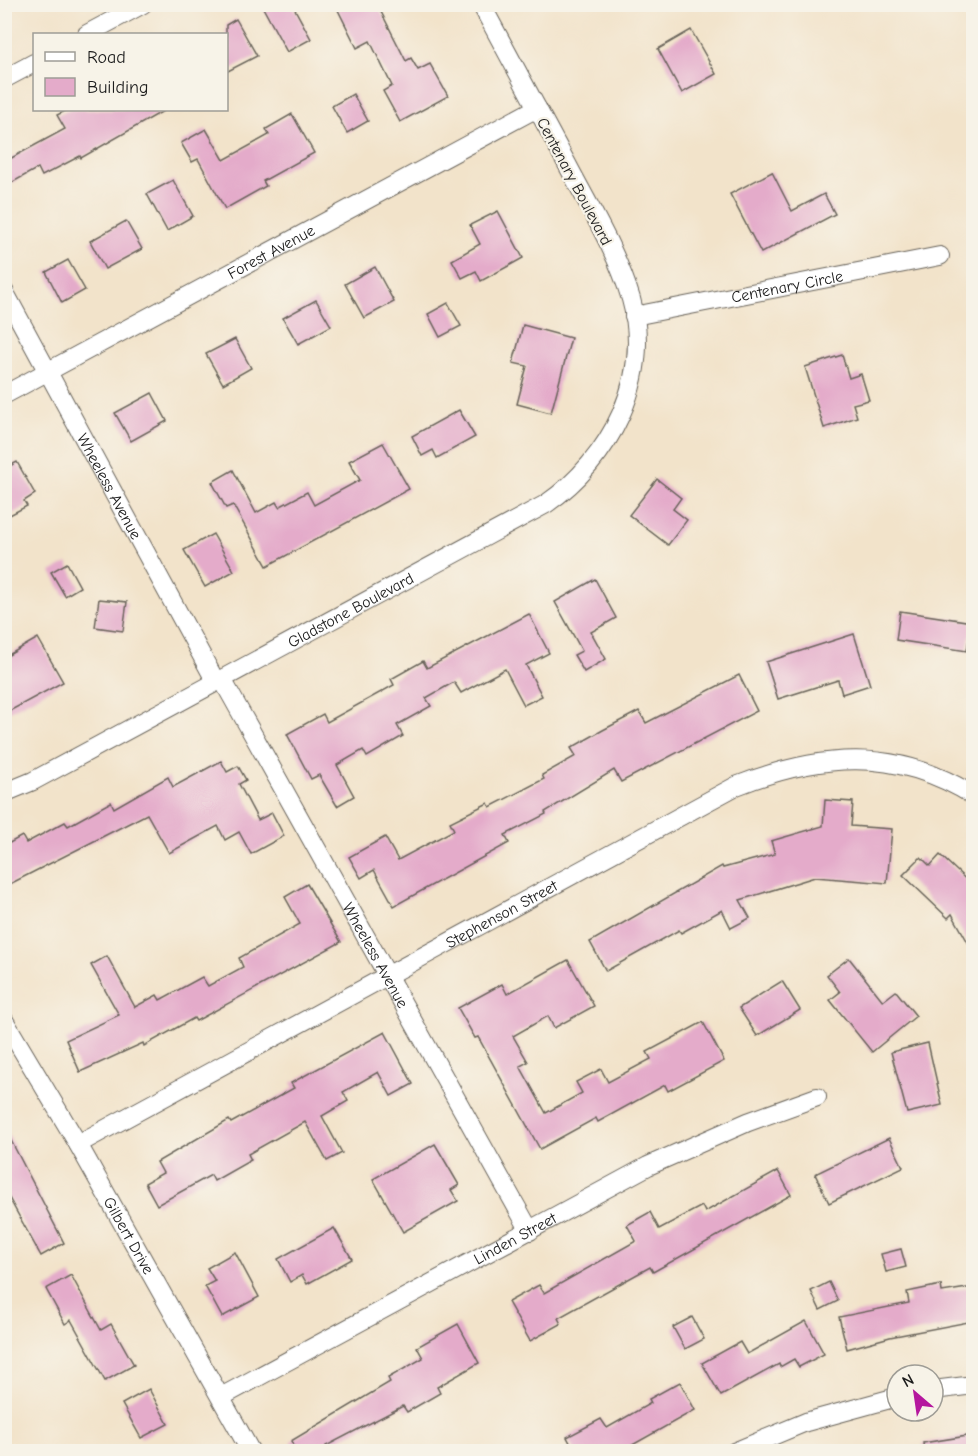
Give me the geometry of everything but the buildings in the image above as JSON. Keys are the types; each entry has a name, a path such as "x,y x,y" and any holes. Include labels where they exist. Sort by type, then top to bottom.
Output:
{"street":[{"path":"89,33 143,4"},
{"name":"Centenary Boulevard","path":"481,4 620,268 634,316 636,336 634,369"},
{"path":"4,79 33,64"},
{"name":"Forest Avenue","path":"4,395 537,108"},
{"name":"Centenary Circle","path":"634,316 940,256"},
{"name":"Wheeless Avenue","path":"4,291 219,680 389,975 530,1231"},
{"name":"Gladstone Boulevard","path":"4,792 33,781 546,504 565,491 590,466 610,438 625,406 634,369"},
{"name":"Stephenson Street","path":"78,1144 736,786 774,771 831,760 870,760 907,767 942,780 974,796"},
{"name":"Gilbert Drive","path":"4,1020 78,1144 251,1452"},
{"name":"Linden Street","path":"221,1397 673,1155 748,1122 817,1097"},
{"path":"945,1389 974,1385"},
{"path":"734,1452 806,1422 885,1400"}]}
